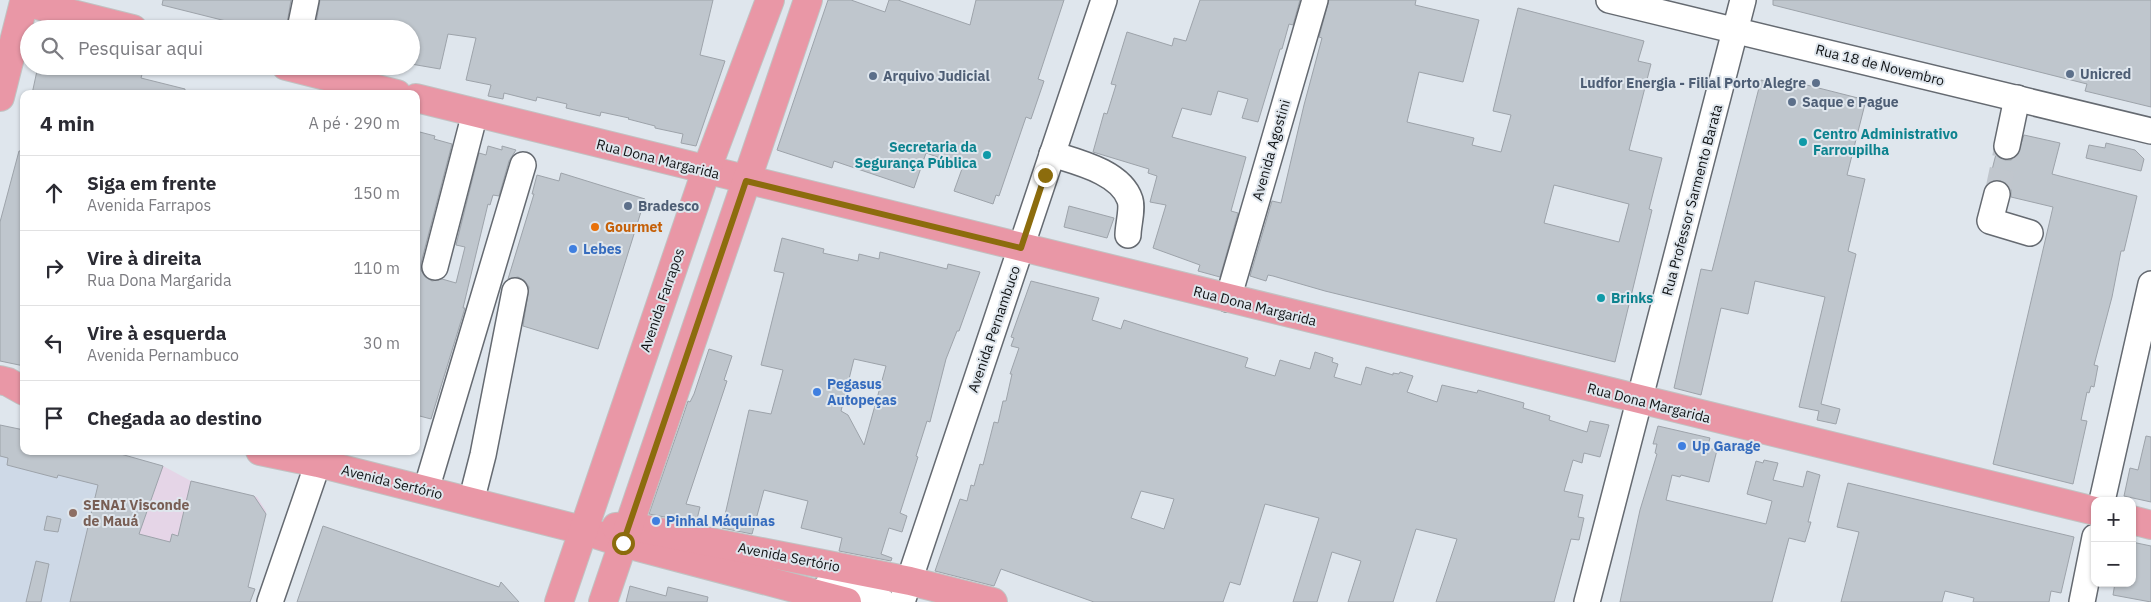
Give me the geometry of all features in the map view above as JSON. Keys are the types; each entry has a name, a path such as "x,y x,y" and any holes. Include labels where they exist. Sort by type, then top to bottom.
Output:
{"main road":[{"name":"Avenida Farrapos","path":"559,602 706,170 770,0"},
{"path":"603,602 808,0"},
{"path":"0,97 21,1 97,20"},
{"path":"321,75 381,90"},
{"name":"Rua Dona Margarida","path":"420,99 1640,401 2091,510"},
{"path":"0,380 20,389"},
{"path":"0,398 20,402"},
{"name":"Avenida Sertório","path":"279,455 318,463 582,530 626,534 906,591 993,602"},
{"path":"2136,521 2151,525"},
{"name":"Avenida Sertório","path":"626,534 847,602"}],"street":[{"path":"302,20 306,0"},
{"name":"Avenida Pernambuco","path":"906,591 1104,0"},
{"name":"Avenida Agostini","path":"1228,299 1315,0"},
{"name":"Rua 18 de Novembro","path":"1609,0 2151,131"},
{"name":"Rua Professor Sarmento Barata","path":"1587,602 1743,0"},
{"path":"2007,146 2018,98"},
{"path":"435,267 475,113"},
{"path":"1052,154 1106,173 1121,187 1130,200 1128,234"},
{"path":"426,490 523,166"},
{"path":"1997,194 1990,222 2030,233"},
{"path":"2103,497 2151,284"},
{"path":"471,502 484,455 515,290"},
{"path":"270,602 318,463"},
{"path":"564,602 582,530"},
{"path":"626,534 883,602"},
{"path":"2082,602 2094,542"},
{"path":"906,591 955,602"}],"shaded area":[{"name":"SENAI Visconde de Mauá","path":"0,425 20,429 20,455 124,455 163,466 130,559 120,602 0,602"},
{"path":"163,466 191,481 257,497 266,511 247,587 130,559"}],"building":[{"path":"163,0 291,0 288,20 222,20 162,5"},
{"path":"320,0 713,0 700,55 725,61 696,146 681,143 683,134 655,128 655,126 629,118 601,112 600,116 566,108 567,104 537,97 536,101 504,93 503,99 488,96 491,85 466,80 476,38 448,34 440,69 420,66 420,20 317,20"},
{"path":"828,0 851,0 885,12 889,0 898,0 970,25 976,0 1064,0 1038,79 1044,81 1031,119 1026,117 999,196 996,195 993,204 954,191 963,166 926,153 914,188 834,161 832,168 777,150"},
{"path":"1200,0 1300,0 1293,25 1289,24 1282,49 1280,49 1258,122 1242,118 1248,99 1218,91 1211,115 1182,108 1172,137 1246,157 1231,211 1238,213 1220,277 1198,271 1200,265 1153,248 1166,205 1150,202 1157,176 1148,173 1149,169 1093,152 1104,113 1107,114 1116,85 1111,84 1127,32 1172,46 1174,38 1186,41"},
{"path":"1329,0 1416,0 1415,5 1479,20 1463,82 1419,72 1407,122 1474,138 1472,145 1501,152 1511,115 1493,111 1518,8 1644,41 1638,61 1651,64 1629,150 1662,158 1649,209 1652,210 1615,362 1325,291 1273,276 1268,275 1266,281 1250,276 1272,201 1281,203 1322,38 1319,37","holes":["1554,185 1629,204 1619,242 1544,223"]},
{"path":"1773,0 2151,0 2151,107 2085,91 2087,84 1773,5"},
{"path":"36,75 142,75 141,78 185,89 185,90 33,90"},
{"path":"1761,80 1785,86 1787,80 1866,100 1847,175 1865,179 1848,251 1856,254 1821,404 1840,409 1836,424 1817,420 1819,411 1799,407 1825,297 1755,281 1748,314 1721,308 1701,395 1674,388 1701,269 1712,271"},
{"path":"420,132 435,136 434,139 452,144 421,263 421,270 425,277 432,281 442,279 456,283 465,247 456,245 479,153 486,155 488,146 502,150 502,146 516,150 509,161 499,196 493,195 490,205 488,204 463,308 465,308 431,419 420,416"},
{"path":"2024,135 2060,143 2052,174 2137,196 2124,251 2121,251 2112,297 2094,365 2098,366 2094,387 2091,386 2089,393 2087,392 2081,420 2087,421 2073,484 1993,464 2053,207 2011,197 2011,190 2007,183 2000,180 1989,182 1996,154 2005,160 2011,160 2017,156"},
{"path":"2106,143 2135,150 2144,159 2141,171 2086,158 2089,145 2105,148"},
{"path":"20,151 20,365 0,361 0,222"},
{"name":"Lebes","path":"561,173 645,199 598,349 523,326 529,287 525,281 518,277 508,279 534,194 532,194 537,175 559,181"},
{"path":"1069,206 1114,218 1107,238 1064,227"},
{"path":"782,238 824,249 823,253 858,261 859,254 879,259 880,252 947,269 948,264 980,272 959,331 957,331 946,359 930,422 927,421 916,456 918,457 900,513 907,516 902,532 889,528 881,554 892,558 891,561 839,551 842,538 801,528 808,501 764,490 752,534 722,528 749,410 771,414 783,370 761,365 784,273 774,271","holes":["854,359 886,366 864,445 848,415 841,411"]},
{"path":"1031,281 1099,298 1092,320 1121,329 1124,320 1248,358 1245,367 1275,376 1280,360 1310,369 1315,352 1333,358 1332,362 1338,364 1334,377 1361,385 1366,367 1393,375 1393,373 1399,374 1400,372 1413,376 1407,392 1437,402 1442,385 1477,393 1478,390 1524,403 1523,408 1550,416 1549,420 1587,432 1590,421 1609,425 1600,457 1584,453 1582,463 1573,460 1564,491 1583,495 1578,517 1584,518 1579,540 1571,539 1554,602 1436,602 1457,539 1416,529 1393,602 1348,602 1361,561 1332,552 1317,602 1293,602 1319,518 1265,504 1240,585 1230,582 1223,602 1094,602 1001,569 994,586 935,571 960,499 967,501 971,485 974,486 980,464 983,465 994,422 998,423 1003,401 1006,401 1012,374 1010,374 1019,348 1011,346 1014,338 1011,337","holes":["1141,491 1174,499 1164,529 1131,518"]},
{"path":"709,349 732,356 724,380 727,381 686,504 700,507 696,523 649,514 688,401 690,402 694,394"},
{"path":"0,425 20,429 20,455 124,455 163,466 139,534 170,542 172,534 178,536 191,481 254,496 266,514 248,587 255,589 250,602 70,602 98,485 58,475 57,478 7,465 8,458 0,456"},
{"path":"1658,426 1710,438 1707,448 1717,450 1709,482 1681,475 1680,477 1672,475 1666,500 1766,524 1772,501 1747,494 1756,461 1763,463 1764,460 1778,463 1773,480 1803,487 1807,471 1820,475 1805,542 1789,538 1772,602 1620,602 1640,510 1657,454 1655,453 1657,444 1653,444"},
{"path":"2146,436 2151,437 2151,502 2136,499 2136,497 2124,496 2130,468 2138,470"},
{"path":"1848,483 2074,537 2061,593 2051,591 2049,602 1973,602 1974,598 1945,591 1942,602 1841,602 1859,532 1837,527"},
{"path":"47,516 61,519 58,532 44,530"},
{"path":"323,526 499,587 501,582 519,602 297,602"},
{"path":"2136,543 2151,546 2151,602 2113,595 2114,587 2136,587"},
{"path":"36,561 49,564 41,602 26,602"},
{"path":"630,586 666,596 668,587 708,597 707,602 626,602"}],"tunnel":[{"path":"1997,194 2007,146"}],"place":[{"name":"Unicred","path":"2070,74"},
{"name":"Arquivo Judicial","path":"873,76"},
{"name":"Ludfor Energia - Filial Porto Alegre","path":"1816,83"},
{"name":"Saque e Pague","path":"1792,102"},
{"name":"Centro Administrativo Farroupilha","path":"1803,142"},
{"name":"Secretaria da Segurança Pública","path":"987,155"},
{"name":"Bradesco","path":"628,206"},
{"name":"Gourmet","path":"595,227"},
{"name":"Lebes","path":"573,249"},
{"name":"Brinks","path":"1601,298"},
{"name":"Pegasus Autopeças","path":"817,392"},
{"name":"Up Garage","path":"1682,446"},
{"name":"SENAI Visconde de Mauá","path":"73,513"},
{"name":"Pinhal Máquinas","path":"656,521"}],"route":[{"path":"623,543 746,181 1021,248 1045,175"}]}
